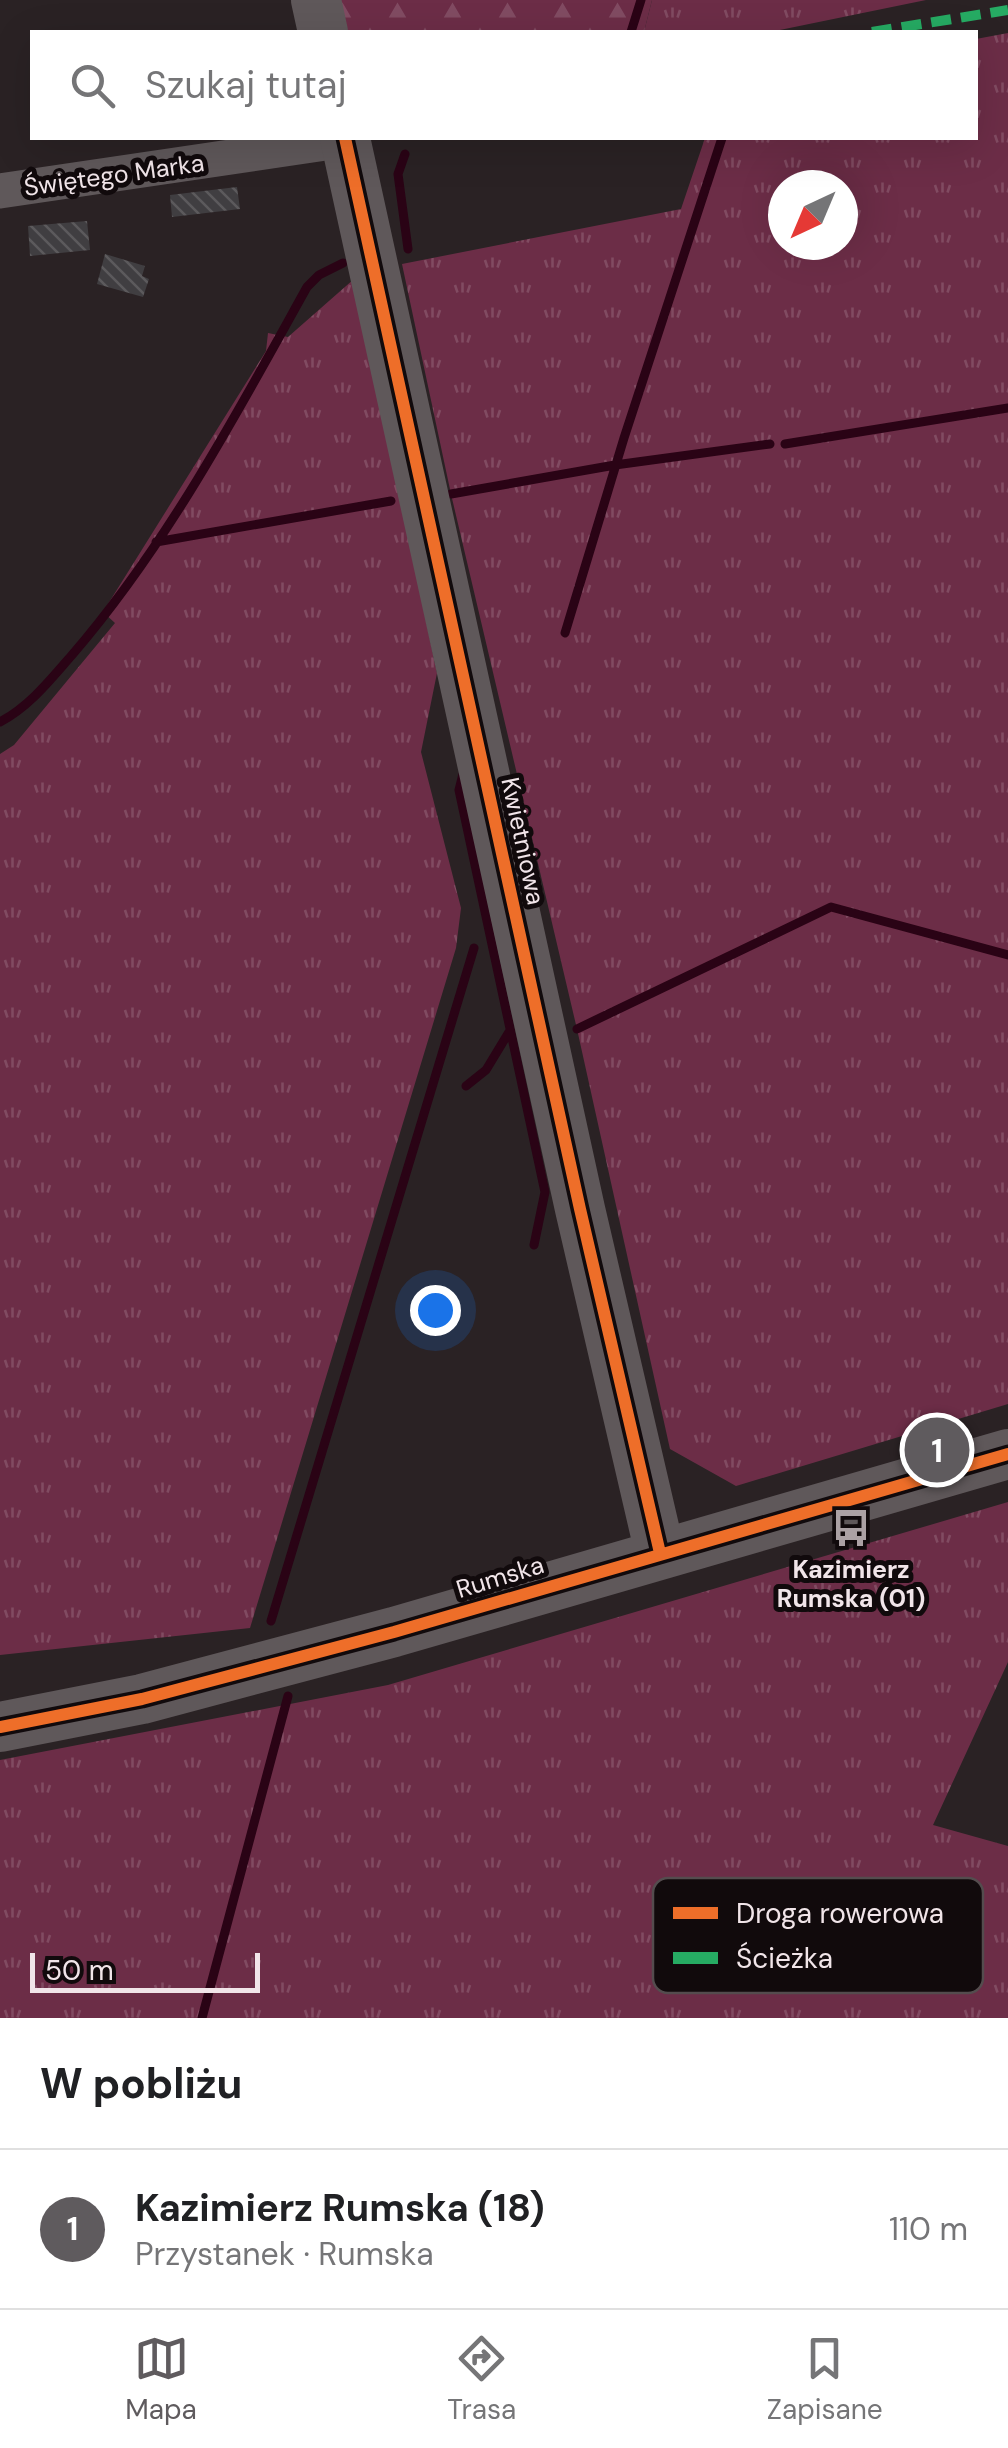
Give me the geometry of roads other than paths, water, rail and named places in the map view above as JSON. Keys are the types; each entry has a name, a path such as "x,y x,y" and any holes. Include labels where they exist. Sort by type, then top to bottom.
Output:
{"street":[{"path":"316,0 323,30"},
{"name":"Świętego Marka","path":"0,192 339,140"},
{"name":"Kwietniowa","path":"346,140 580,1209 660,1553"},
{"name":"Rumska","path":"0,1727 142,1699 394,1632 1008,1454"}],"waterway":[{"path":"632,30 641,0"},
{"path":"565,633 721,140"},
{"path":"405,154 398,174 408,249"},
{"path":"0,722 39,692 107,613 199,477 307,287 319,275 343,263"},
{"path":"785,444 1008,408"},
{"path":"451,494 615,465 770,444"},
{"path":"156,542 391,501"},
{"path":"463,774 459,790 545,1192 534,1245"},
{"path":"577,1029 831,907 1008,955"},
{"path":"271,1621 474,948"},
{"path":"466,1086 486,1070 509,1032"},
{"path":"202,2018 288,1696"}],"place":[{"name":"Kazimierz Rumska (18)","path":"937,1450"},
{"name":"Kazimierz Rumska (01)","path":"851,1528"}]}
